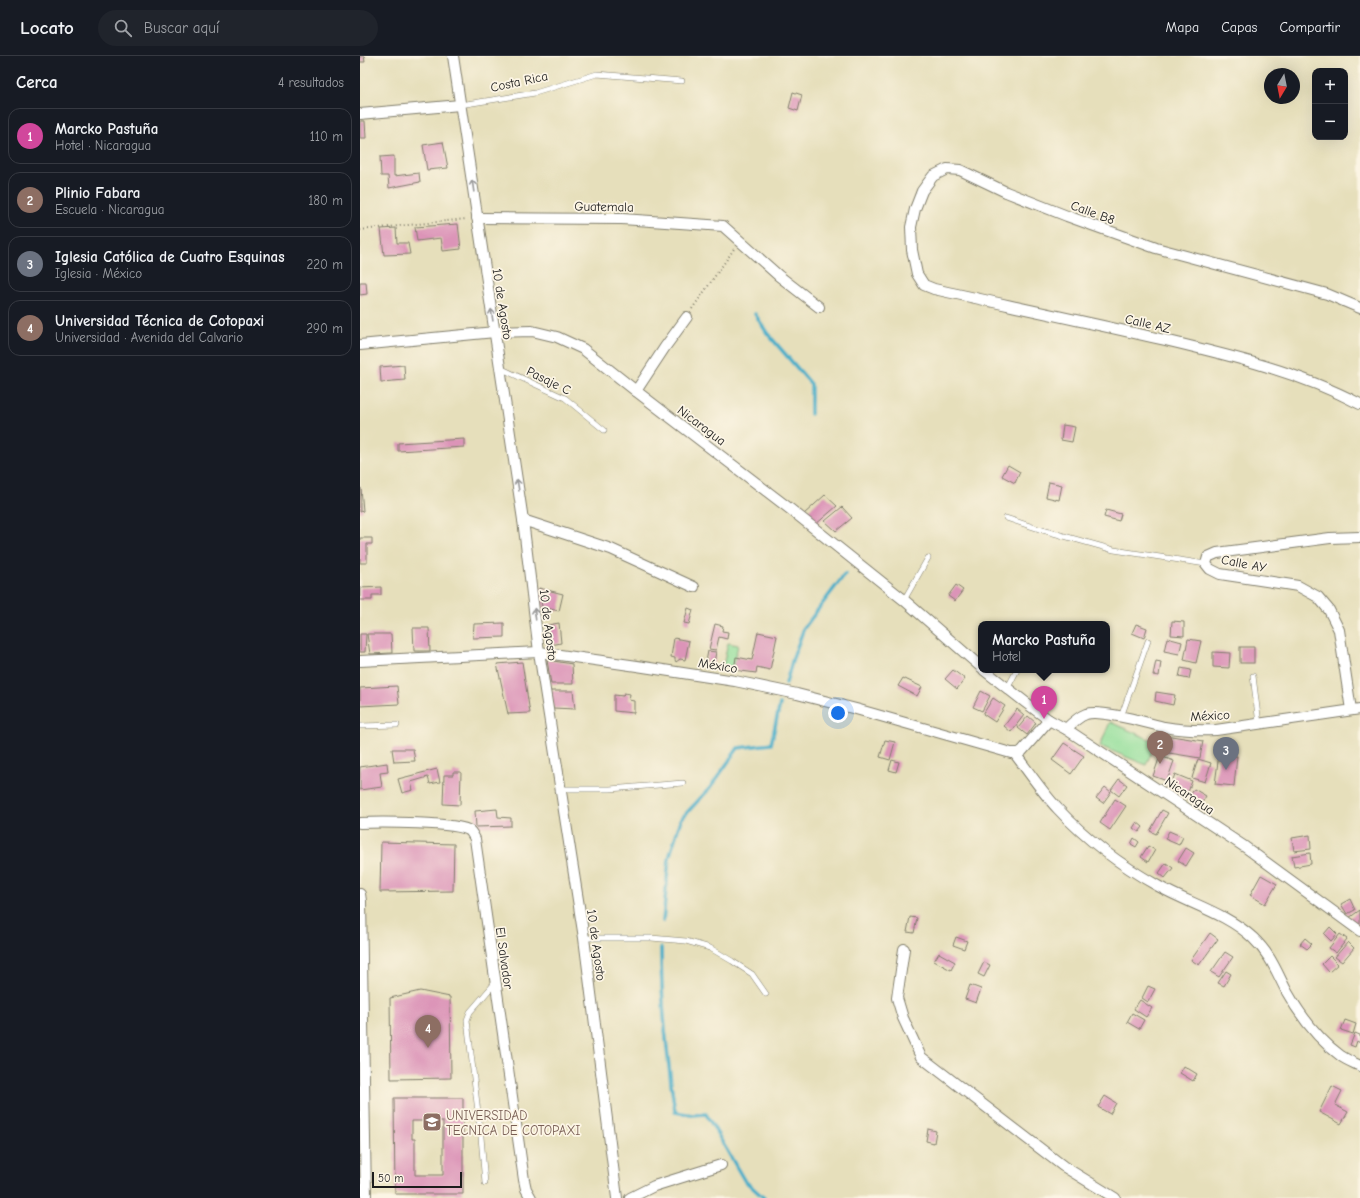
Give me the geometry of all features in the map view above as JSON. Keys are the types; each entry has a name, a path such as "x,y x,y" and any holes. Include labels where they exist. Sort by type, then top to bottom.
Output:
{"street":[{"name":"10 de Agosto","path":"453,56 523,520 539,652 584,938 616,1198"},
{"name":"Costa Rica","path":"360,114 460,105"},
{"name":"Calle B8","path":"924,285 917,274 912,250 911,227 915,209 922,191 933,176 947,169 960,170 1006,192 1156,248 1327,294 1360,308"},
{"name":"Guatemala","path":"477,218 622,219 723,226 779,276 818,307"},
{"name":"Calle AZ","path":"924,285 934,289 1225,355 1286,372 1335,391 1360,404"},
{"path":"636,391 687,317"},
{"name":"Nicaragua","path":"360,345 495,332 532,331 557,336 583,349 790,509 904,600 978,665"},
{"path":"523,520 611,549 694,587"},
{"name":"Calle AY","path":"1355,710 1339,630 1329,610 1318,597 1298,586 1220,574 1210,569 1206,564 1208,557 1217,553 1330,538 1360,537"},
{"name":"México","path":"360,661 539,652 645,667 735,681 790,693 856,709 1015,754"},
{"name":"Nicaragua","path":"988,673 1049,720 1066,729 1245,847 1360,930"},
{"name":"México","path":"1066,729 1079,717 1087,714 1121,716 1166,727 1194,731 1216,730 1355,710"},
{"path":"1049,720 1022,751 1015,754 1057,808 1075,826 1117,860 1158,886 1230,921 1254,939 1266,952 1297,1008 1312,1028 1342,1056 1360,1066"},
{"name":"El Salvador","path":"360,823 397,822 460,827 470,832 475,839 524,1180 526,1189 532,1198"},
{"path":"360,894 362,908 366,1198"},
{"path":"904,949 897,998 903,1018 921,1056 1063,1166 1115,1198"},
{"path":"630,1198 654,1186 721,1165"}],"lane":[{"name":"Costa Rica","path":"460,105 535,93 597,74 682,81"},
{"name":"Pasaje C","path":"500,368 565,398 604,430"},
{"path":"1006,518 1114,550 1206,564"},
{"path":"904,600 928,558"},
{"path":"1121,716 1148,641"},
{"path":"1007,689 1015,673"},
{"path":"1253,676 1259,724"},
{"path":"360,726 397,725"},
{"path":"561,789 610,789 683,783"},
{"path":"584,938 651,938 686,940 710,948 752,974 766,994"},
{"path":"485,1183 467,1020 470,1012 496,982"}],"path":[{"path":"360,230 477,218"},
{"path":"695,302 740,240"}],"green space":[{"path":"728,643 738,645 733,668 723,666"},
{"path":"1110,722 1156,742 1146,765 1100,746"}],"building":[{"path":"360,56 364,56 365,62 360,62"},
{"path":"793,92 802,95 798,111 789,108"},
{"path":"360,121 365,121 366,138 360,138"},
{"path":"443,142 448,168 427,170 423,145"},
{"path":"394,156 394,176 419,173 420,182 389,188 388,176 381,176 380,157"},
{"path":"458,224 461,249 443,251 441,238 417,241 415,227"},
{"path":"396,228 397,243 408,243 410,254 384,255 381,229"},
{"path":"360,282 366,282 367,294 360,295"},
{"path":"404,365 405,380 381,382 380,367"},
{"path":"1063,425 1075,427 1072,442 1061,440"},
{"path":"464,439 464,447 398,451 398,443"},
{"path":"1008,465 1020,472 1015,483 1002,476"},
{"path":"1049,482 1062,485 1059,500 1046,497"},
{"path":"360,488 363,511 360,512"},
{"path":"825,495 837,506 815,525 803,515"},
{"path":"842,507 852,518 836,531 825,521"},
{"path":"1106,510 1121,514 1119,521 1104,517"},
{"path":"360,538 372,538 372,544 367,544 367,563 360,563"},
{"path":"956,585 963,590 955,601 948,596"},
{"path":"381,587 381,595 372,595 372,600 360,600 360,588"},
{"path":"539,588 563,594 559,611 542,607"},
{"path":"688,608 693,610 689,624 684,623"},
{"path":"1172,621 1184,622 1184,636 1171,635"},
{"path":"504,623 504,637 473,638 474,624"},
{"path":"559,623 561,643 551,645 548,625"},
{"path":"715,624 723,626 722,631 728,632 727,639 719,637 716,650 709,649"},
{"path":"1136,624 1147,628 1144,638 1132,633"},
{"path":"413,628 429,628 430,651 414,651"},
{"path":"758,632 777,636 770,670 757,667 756,673 734,670 736,657 752,660"},
{"path":"360,634 366,634 365,652 360,652"},
{"path":"367,634 391,634 392,653 370,654"},
{"path":"674,638 689,641 685,660 680,659 676,662 675,658 671,657"},
{"path":"1167,638 1182,642 1179,654 1164,651"},
{"path":"1188,639 1201,641 1196,663 1184,660"},
{"path":"1240,647 1254,647 1254,663 1240,663"},
{"path":"708,651 716,652 713,668 705,667"},
{"path":"1213,652 1230,653 1229,668 1213,667"},
{"path":"547,660 572,664 573,684 551,684"},
{"path":"1156,661 1161,662 1159,676 1153,675"},
{"path":"522,662 530,713 508,714 497,664"},
{"path":"1181,668 1191,670 1189,679 1179,677"},
{"path":"953,670 965,679 957,689 945,679"},
{"path":"903,678 922,687 917,696 898,686"},
{"path":"397,686 399,704 360,706 360,688"},
{"path":"550,691 573,691 575,709 553,708"},
{"path":"981,691 990,696 982,711 973,707"},
{"path":"1156,692 1175,695 1173,705 1155,701"},
{"path":"624,693 630,694 629,700 634,701 634,713 614,711 614,695 623,696"},
{"path":"993,698 1005,706 995,722 983,714"},
{"path":"1017,709 1024,715 1011,732 1004,726"},
{"path":"1028,716 1036,723 1027,735 1018,728"},
{"path":"1165,735 1203,741 1200,758 1163,752"},
{"path":"885,740 895,742 890,760 880,757"},
{"path":"1064,743 1084,756 1071,774 1052,760"},
{"path":"392,749 413,749 415,761 394,762"},
{"path":"1219,754 1237,756 1234,786 1215,784"},
{"path":"1160,756 1174,761 1167,781 1153,776"},
{"path":"1198,759 1211,763 1205,782 1192,778"},
{"path":"892,760 899,762 896,772 889,770"},
{"path":"387,763 388,772 380,773 382,787 360,790 360,767"},
{"path":"437,769 440,782 430,784 428,777 411,782 413,790 402,793 398,779"},
{"path":"453,772 461,772 460,805 443,804 444,775 453,775"},
{"path":"1175,774 1192,781 1187,795 1170,788"},
{"path":"1119,779 1127,785 1119,796 1111,790"},
{"path":"1105,787 1111,792 1103,803 1096,798"},
{"path":"1194,789 1206,796 1200,806 1188,799"},
{"path":"1115,799 1126,806 1110,830 1100,823"},
{"path":"497,809 498,817 511,818 511,826 476,827 475,811"},
{"path":"1162,810 1168,813 1156,834 1150,831"},
{"path":"1137,822 1143,827 1139,832 1133,828"},
{"path":"1169,831 1183,837 1179,845 1165,839"},
{"path":"1310,835 1311,849 1294,851 1292,838"},
{"path":"1134,838 1139,842 1136,847 1131,844"},
{"path":"381,842 454,844 453,891 380,892"},
{"path":"1148,846 1155,850 1148,862 1141,857"},
{"path":"1186,848 1194,853 1186,866 1178,861"},
{"path":"1310,853 1311,864 1294,867 1292,856"},
{"path":"1166,863 1173,868 1165,878 1159,873"},
{"path":"1261,875 1277,884 1265,904 1250,895"},
{"path":"1350,899 1355,910 1347,914 1341,904"},
{"path":"1360,910 1360,926 1349,918"},
{"path":"910,917 917,918 914,933 907,932"},
{"path":"1330,927 1337,934 1331,941 1324,934"},
{"path":"1210,933 1218,939 1199,965 1191,960"},
{"path":"1340,934 1347,939 1336,953 1329,948"},
{"path":"956,937 967,941 964,949 953,945"},
{"path":"1305,938 1312,944 1307,949 1300,944"},
{"path":"1348,942 1354,948 1342,962 1335,957"},
{"path":"1225,952 1233,957 1219,977 1211,972"},
{"path":"939,953 955,962 951,970 934,961"},
{"path":"1330,956 1338,964 1329,972 1322,964"},
{"path":"984,962 990,965 984,977 978,974"},
{"path":"1226,971 1231,974 1224,986 1218,983"},
{"path":"970,985 981,989 976,1003 965,999"},
{"path":"1148,986 1155,989 1148,1002 1142,998"},
{"path":"420,991 450,997 451,1078 391,1079 390,998"},
{"path":"1140,1000 1152,1008 1146,1017 1134,1009"},
{"path":"1132,1013 1144,1020 1139,1029 1127,1022"},
{"path":"1345,1020 1356,1024 1353,1034 1341,1030"},
{"path":"1355,1033 1360,1035 1360,1043 1357,1041 1355,1047 1350,1045"},
{"path":"1184,1066 1197,1074 1193,1081 1180,1073"},
{"path":"1332,1086 1342,1091 1335,1105 1348,1112 1341,1124 1319,1112"},
{"path":"1105,1096 1116,1103 1110,1114 1098,1107"},
{"path":"394,1098 463,1098 463,1194 395,1194","holes":["412,1121 443,1121 443,1175 415,1175 415,1139 412,1139"]},
{"path":"928,1129 936,1131 934,1143 926,1141"}],"waterway":[{"path":"755,314 767,333 811,384 811,414"},
{"path":"786,683 804,628 845,574"},
{"path":"663,921 669,858 681,819 710,788 738,748 771,744 780,704"},
{"path":"661,948 665,1030 675,1112 693,1115 706,1114 744,1180 764,1198"}],"place":[{"name":"Marcko Pastuña","path":"1044,719"},
{"name":"Plinio Fabara","path":"1160,764"},
{"name":"Iglesia Católica de Cuatro Esquinas","path":"1226,770"},
{"name":"Universidad Técnica de Cotopaxi","path":"428,1048"},
{"name":"UNIVERSIDAD TECNICA DE COTOPAXI","path":"432,1122"}]}
